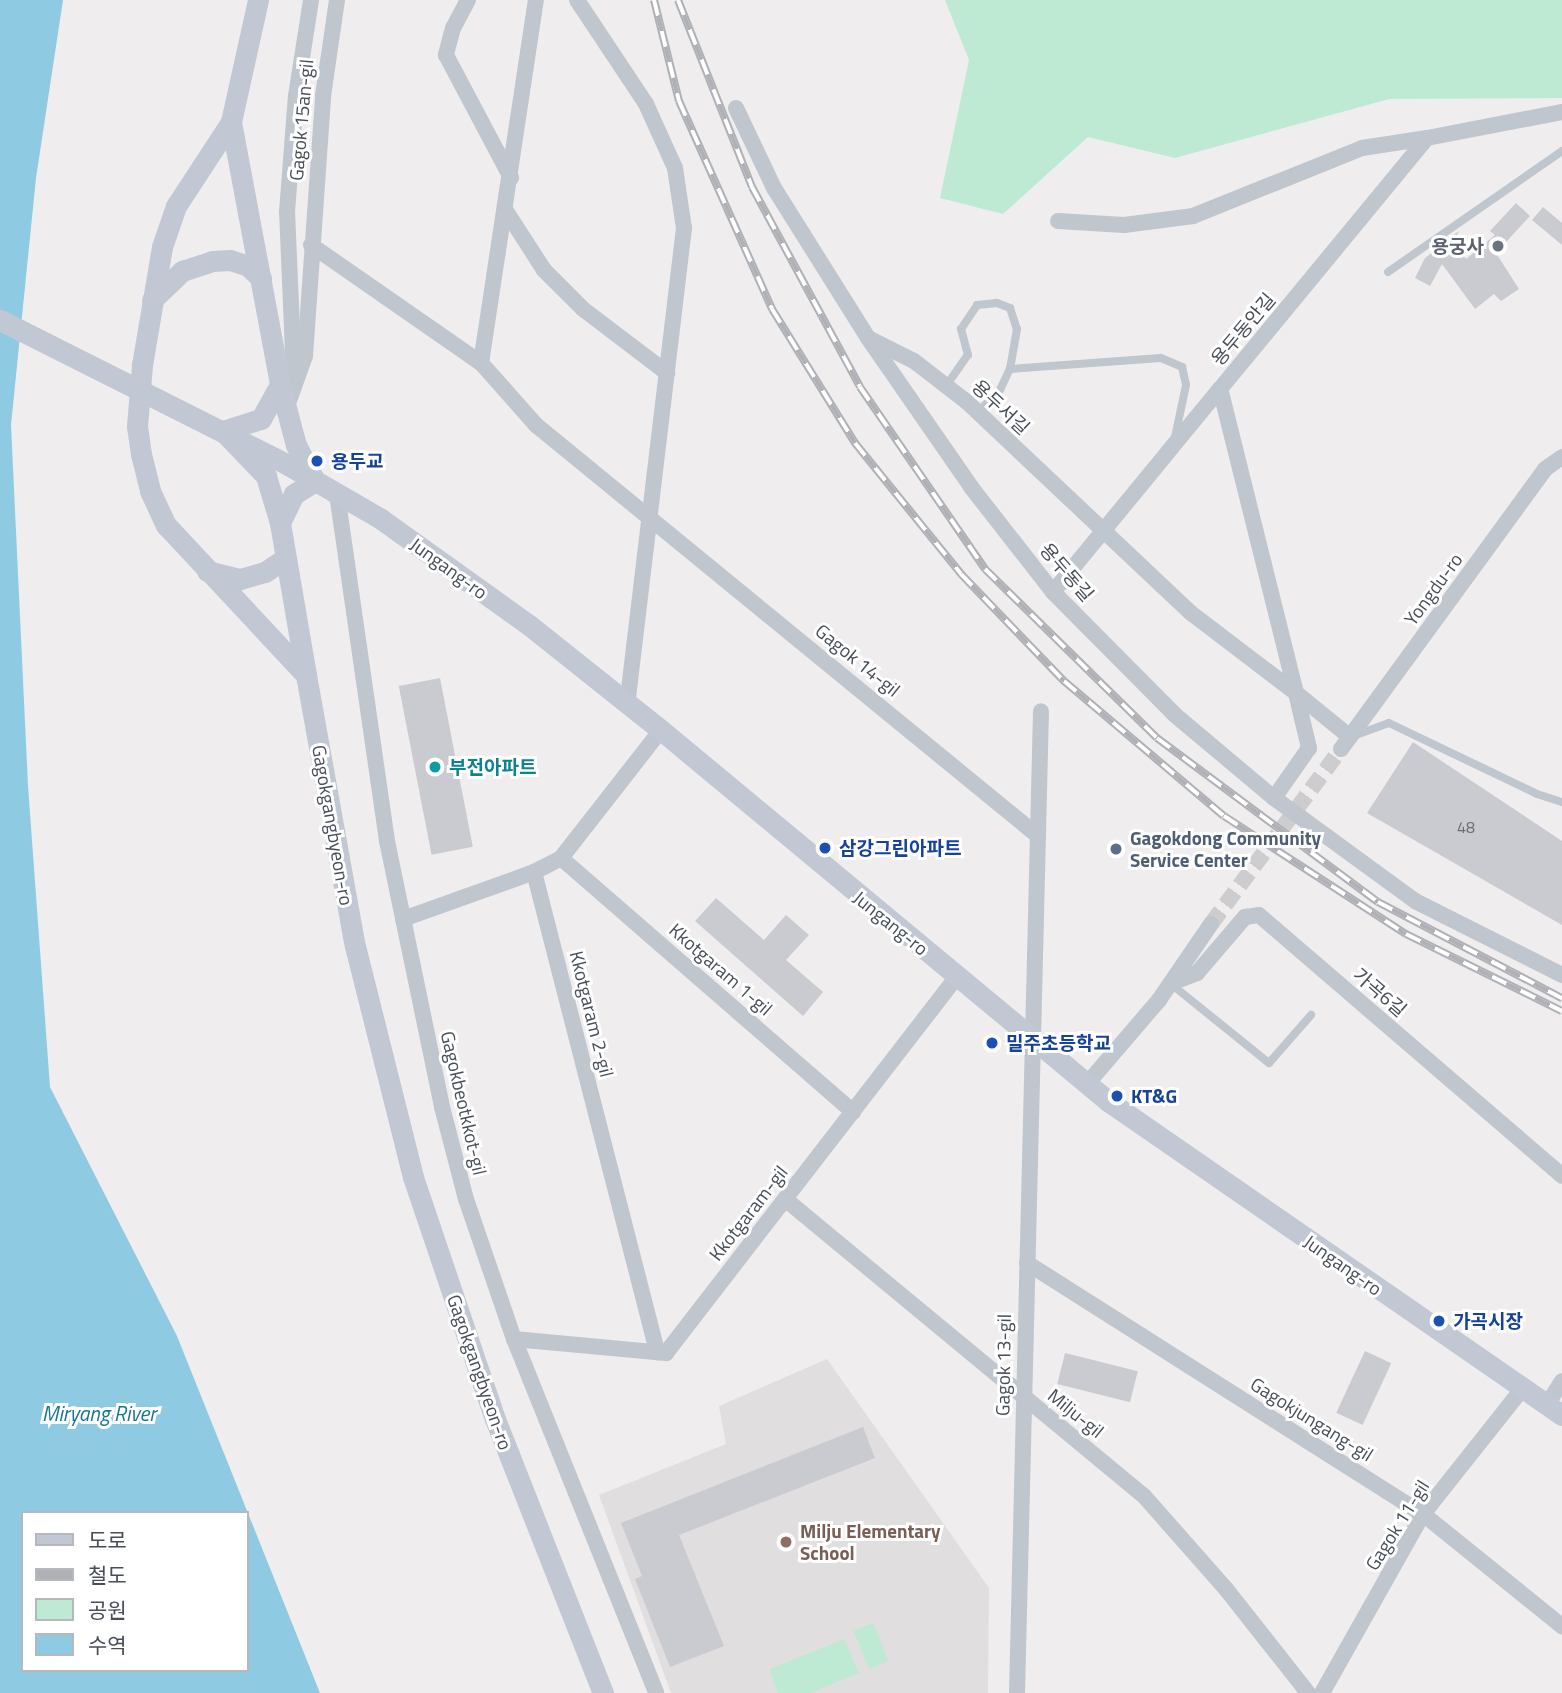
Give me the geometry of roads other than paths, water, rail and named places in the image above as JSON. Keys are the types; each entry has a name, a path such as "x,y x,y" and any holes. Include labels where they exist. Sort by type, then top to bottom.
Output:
{"main road":[{"path":"258,0 230,122 176,206 162,247 152,300 137,426 150,491 166,524 206,571 306,675"},
{"path":"230,122 261,278 287,382 286,412 315,481 294,495 280,523"},
{"path":"152,300 182,271 212,261 230,260 248,266 261,278"},
{"name":"Jungang-ro","path":"0,320 223,431 381,519 529,625 661,730 1087,1084 1555,1410"},
{"path":"223,431 261,419 287,382"},
{"name":"Gagokgangbyeon-ro","path":"223,431 266,476 280,523 355,946 413,1177 495,1419 603,1693"},
{"path":"206,571 240,579 265,572 286,558"}],"street":[{"path":"287,382 287,212 296,96 311,0"},
{"name":"Gagok 15an-gil","path":"287,382 305,356 323,96 337,0"},
{"path":"468,0 453,28 446,55 511,178"},
{"path":"481,363 536,0"},
{"path":"577,0 646,104 675,168 684,228 627,704"},
{"path":"736,108 774,188 868,338"},
{"path":"1058,221 1124,225 1193,216 1363,148 1562,112"},
{"name":"용두동안길","path":"1296,693 1220,389 1427,138"},
{"path":"506,211 544,270 583,309 667,373"},
{"path":"312,245 481,363 536,425 651,518"},
{"name":"용두서길","path":"868,338 914,361 978,412 1102,533 1191,613 1296,693"},
{"name":"용두동길","path":"868,338 971,487 1053,592 1175,715 1274,798 1415,901 1562,975"},
{"path":"1053,592 1174,440 1220,389"},
{"name":"Yongdu-ro","path":"1345,743 1545,469 1562,457"},
{"name":"Gagokbeotkkot-gil","path":"337,494 387,841 459,1173 514,1339 656,1693"},
{"name":"Gagok 14-gil","path":"651,518 1037,835"},
{"path":"1296,693 1345,743"},
{"path":"1274,798 1309,748 1296,693"},
{"path":"1032,1038 1041,711"},
{"path":"403,919 534,872 561,858 661,730"},
{"name":"Kkotgaram 1-gil","path":"561,858 853,1112"},
{"name":"Kkotgaram 2-gil","path":"534,872 657,1352"},
{"name":"가곡6길","path":"1171,983 1197,973 1245,917 1259,915 1562,1176"},
{"path":"1087,1084 1171,983 1211,924"},
{"name":"Kkotgaram-gil","path":"657,1352 666,1353 957,977"},
{"name":"Gagok 13-gil","path":"1017,1693 1032,1038"},
{"name":"Milju-gil","path":"785,1199 1144,1496 1308,1693"},
{"name":"Gagokjungang-gil","path":"1027,1263 1423,1514 1562,1626"},
{"path":"514,1339 657,1352"},
{"path":"1555,1410 1562,1381"},
{"name":"Gagok 11-gil","path":"1322,1693 1423,1514 1522,1389"}],"lane":[{"path":"1388,272 1562,151"},
{"path":"946,386 968,355 961,329 977,305 997,303 1010,308 1017,329 1010,369 1000,390 978,412"},
{"path":"1010,369 1161,358 1182,367 1186,385 1174,440"},
{"path":"1345,743 1389,723 1537,794 1562,802"},
{"path":"1171,983 1269,1063 1311,1015"}],"water":[{"name":"Miryang River","path":"0,0 63,0 36,178 11,425 28,786 50,1087 177,1336 247,1511 21,1511 21,1672 248,1672 248,1513 320,1693 0,1693"}],"tunnel":[{"path":"1211,924 1341,749"}],"railway":[{"path":"654,0 679,101 772,309 855,443 961,574 1064,681 1224,816 1406,934 1562,1011"},
{"path":"678,0 752,187 860,387 985,569 1157,738 1378,902 1562,998"}],"place":[{"name":"용궁사","path":"1498,246"},
{"name":"용두교","path":"317,461"},
{"name":"부전아파트","path":"435,767"},
{"name":"삼강그린아파트","path":"825,848"},
{"name":"Gagokdong Community Service Center","path":"1116,849"},
{"name":"밀주초등학교","path":"992,1043"},
{"name":"KT&G","path":"1117,1096"},
{"name":"가곡시장","path":"1439,1321"},
{"name":"Milju Elementary School","path":"786,1542"}]}
